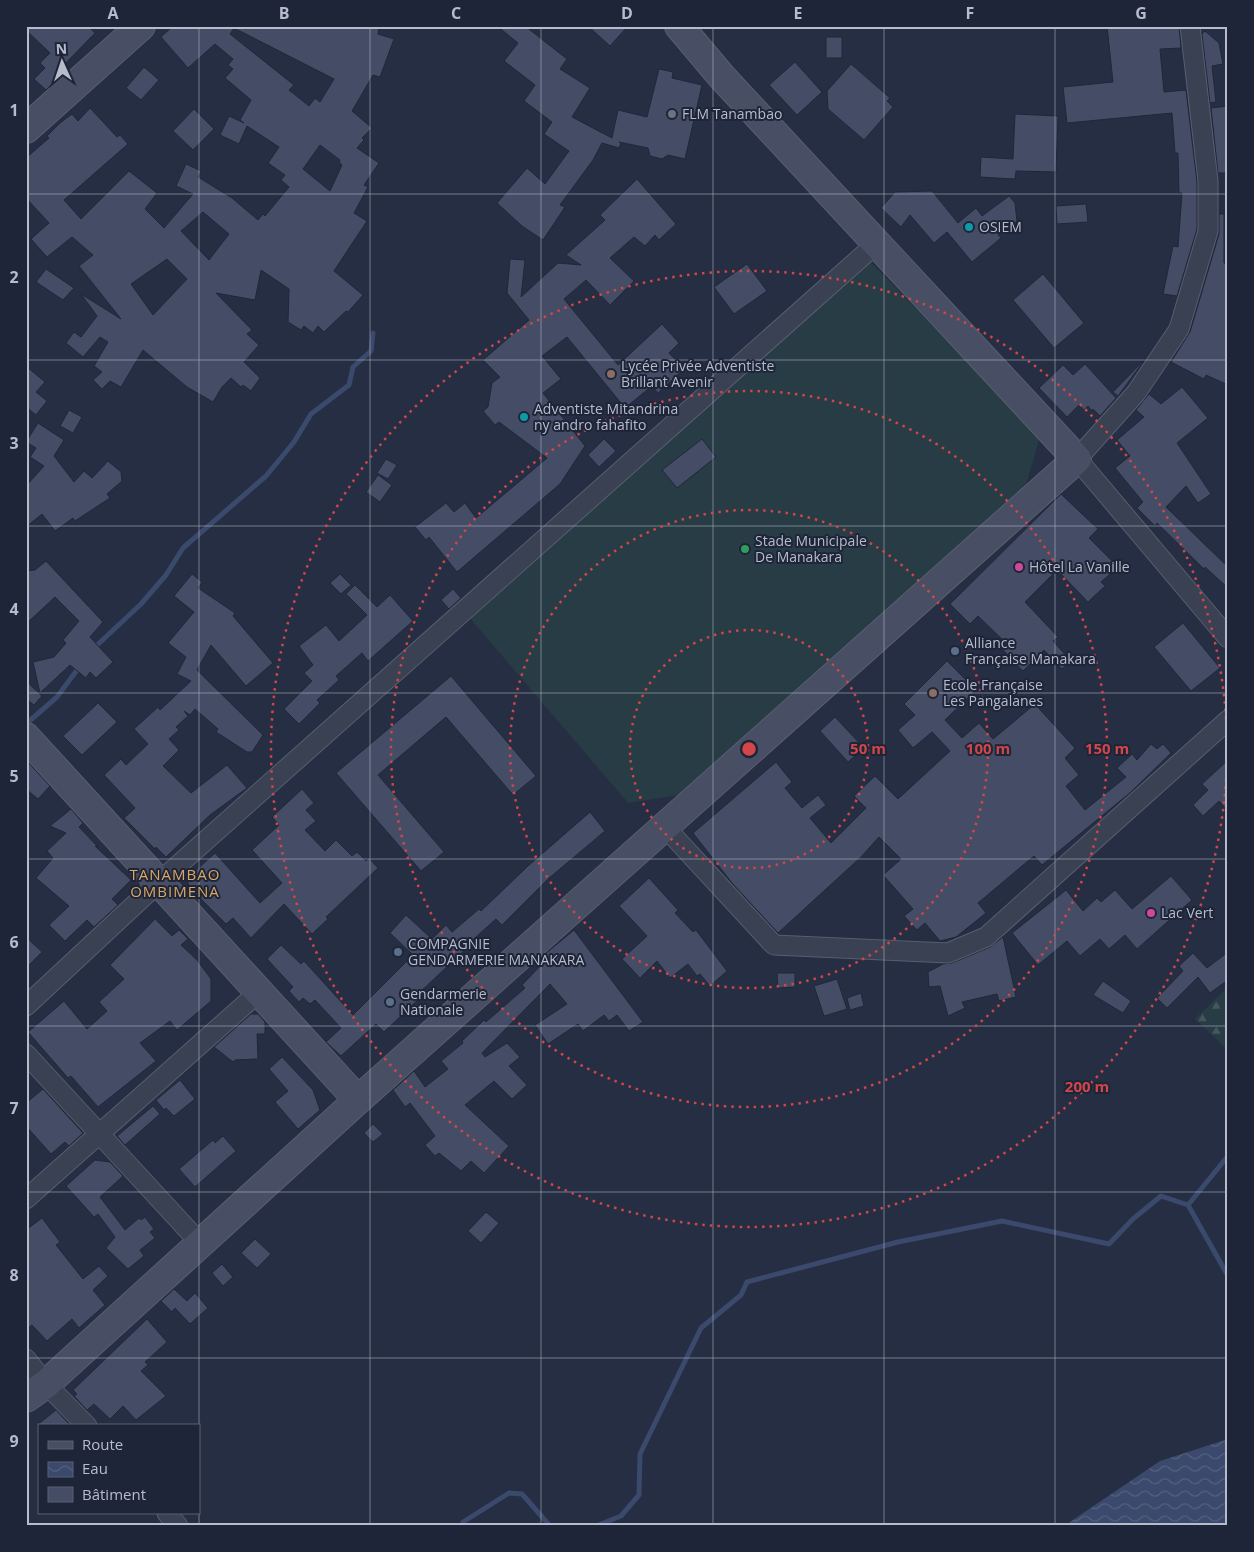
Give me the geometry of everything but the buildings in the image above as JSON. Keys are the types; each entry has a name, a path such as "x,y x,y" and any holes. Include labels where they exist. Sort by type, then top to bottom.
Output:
{"main road":[{"path":"28,125 141,26"},
{"path":"36,1391 358,1100 1077,460 722,77 679,26"},
{"path":"30,741 358,1100"}],"street":[{"path":"1190,26 1208,181 1208,231 1179,329 1136,393 1077,460 1228,638"},
{"path":"26,1006 158,883 876,243"},
{"path":"665,827 774,945 948,953 986,937 1228,720"},
{"path":"26,1199 259,992"},
{"path":"26,1054 200,1243"},
{"path":"26,1359 36,1391 84,1424"},
{"path":"168,1514 178,1526"}],"green space":[{"name":"Stade Municipale De Manakara","path":"870,261 1040,437 1025,488 679,795 628,803 462,609"},
{"path":"1228,987 1228,1050 1195,1019"}],"water":[{"path":"1228,1439 1228,1526 1064,1526 1160,1461"}],"waterway":[{"path":"93,649 141,604 166,575 183,548 266,476 294,442 311,414 349,385 353,367 371,351 373,333"},
{"path":"26,724 57,697 80,666"},
{"path":"596,1526 621,1516 639,1495 640,1454 701,1328 741,1295 747,1282 898,1242 1002,1221 1109,1244 1133,1219 1161,1196 1188,1205 1228,1156"},
{"path":"1188,1205 1228,1276"},
{"path":"461,1526 463,1522 509,1493 522,1494 550,1526"}],"place":[{"name":"FLM Tanambao","path":"672,114"},
{"name":"OSIEM","path":"969,227"},
{"name":"Lycée Privée Adventiste Brillant Avenir","path":"611,374"},
{"name":"Adventiste Mitandrina ny andro fahafito","path":"524,417"},
{"name":"Stade Municipale De Manakara","path":"745,549"},
{"name":"Hôtel La Vanille","path":"1019,567"},
{"name":"Alliance Française Manakara","path":"955,651"},
{"name":"Ecole Française Les Pangalanes","path":"933,693"},
{"name":"Lac Vert","path":"1151,913"},
{"name":"COMPAGNIE GENDARMERIE MANAKARA","path":"398,952"},
{"name":"Gendarmerie Nationale","path":"390,1002"}],"district":[{"name":"TANAMBAO OMBIMENA","path":"175,884"}]}
